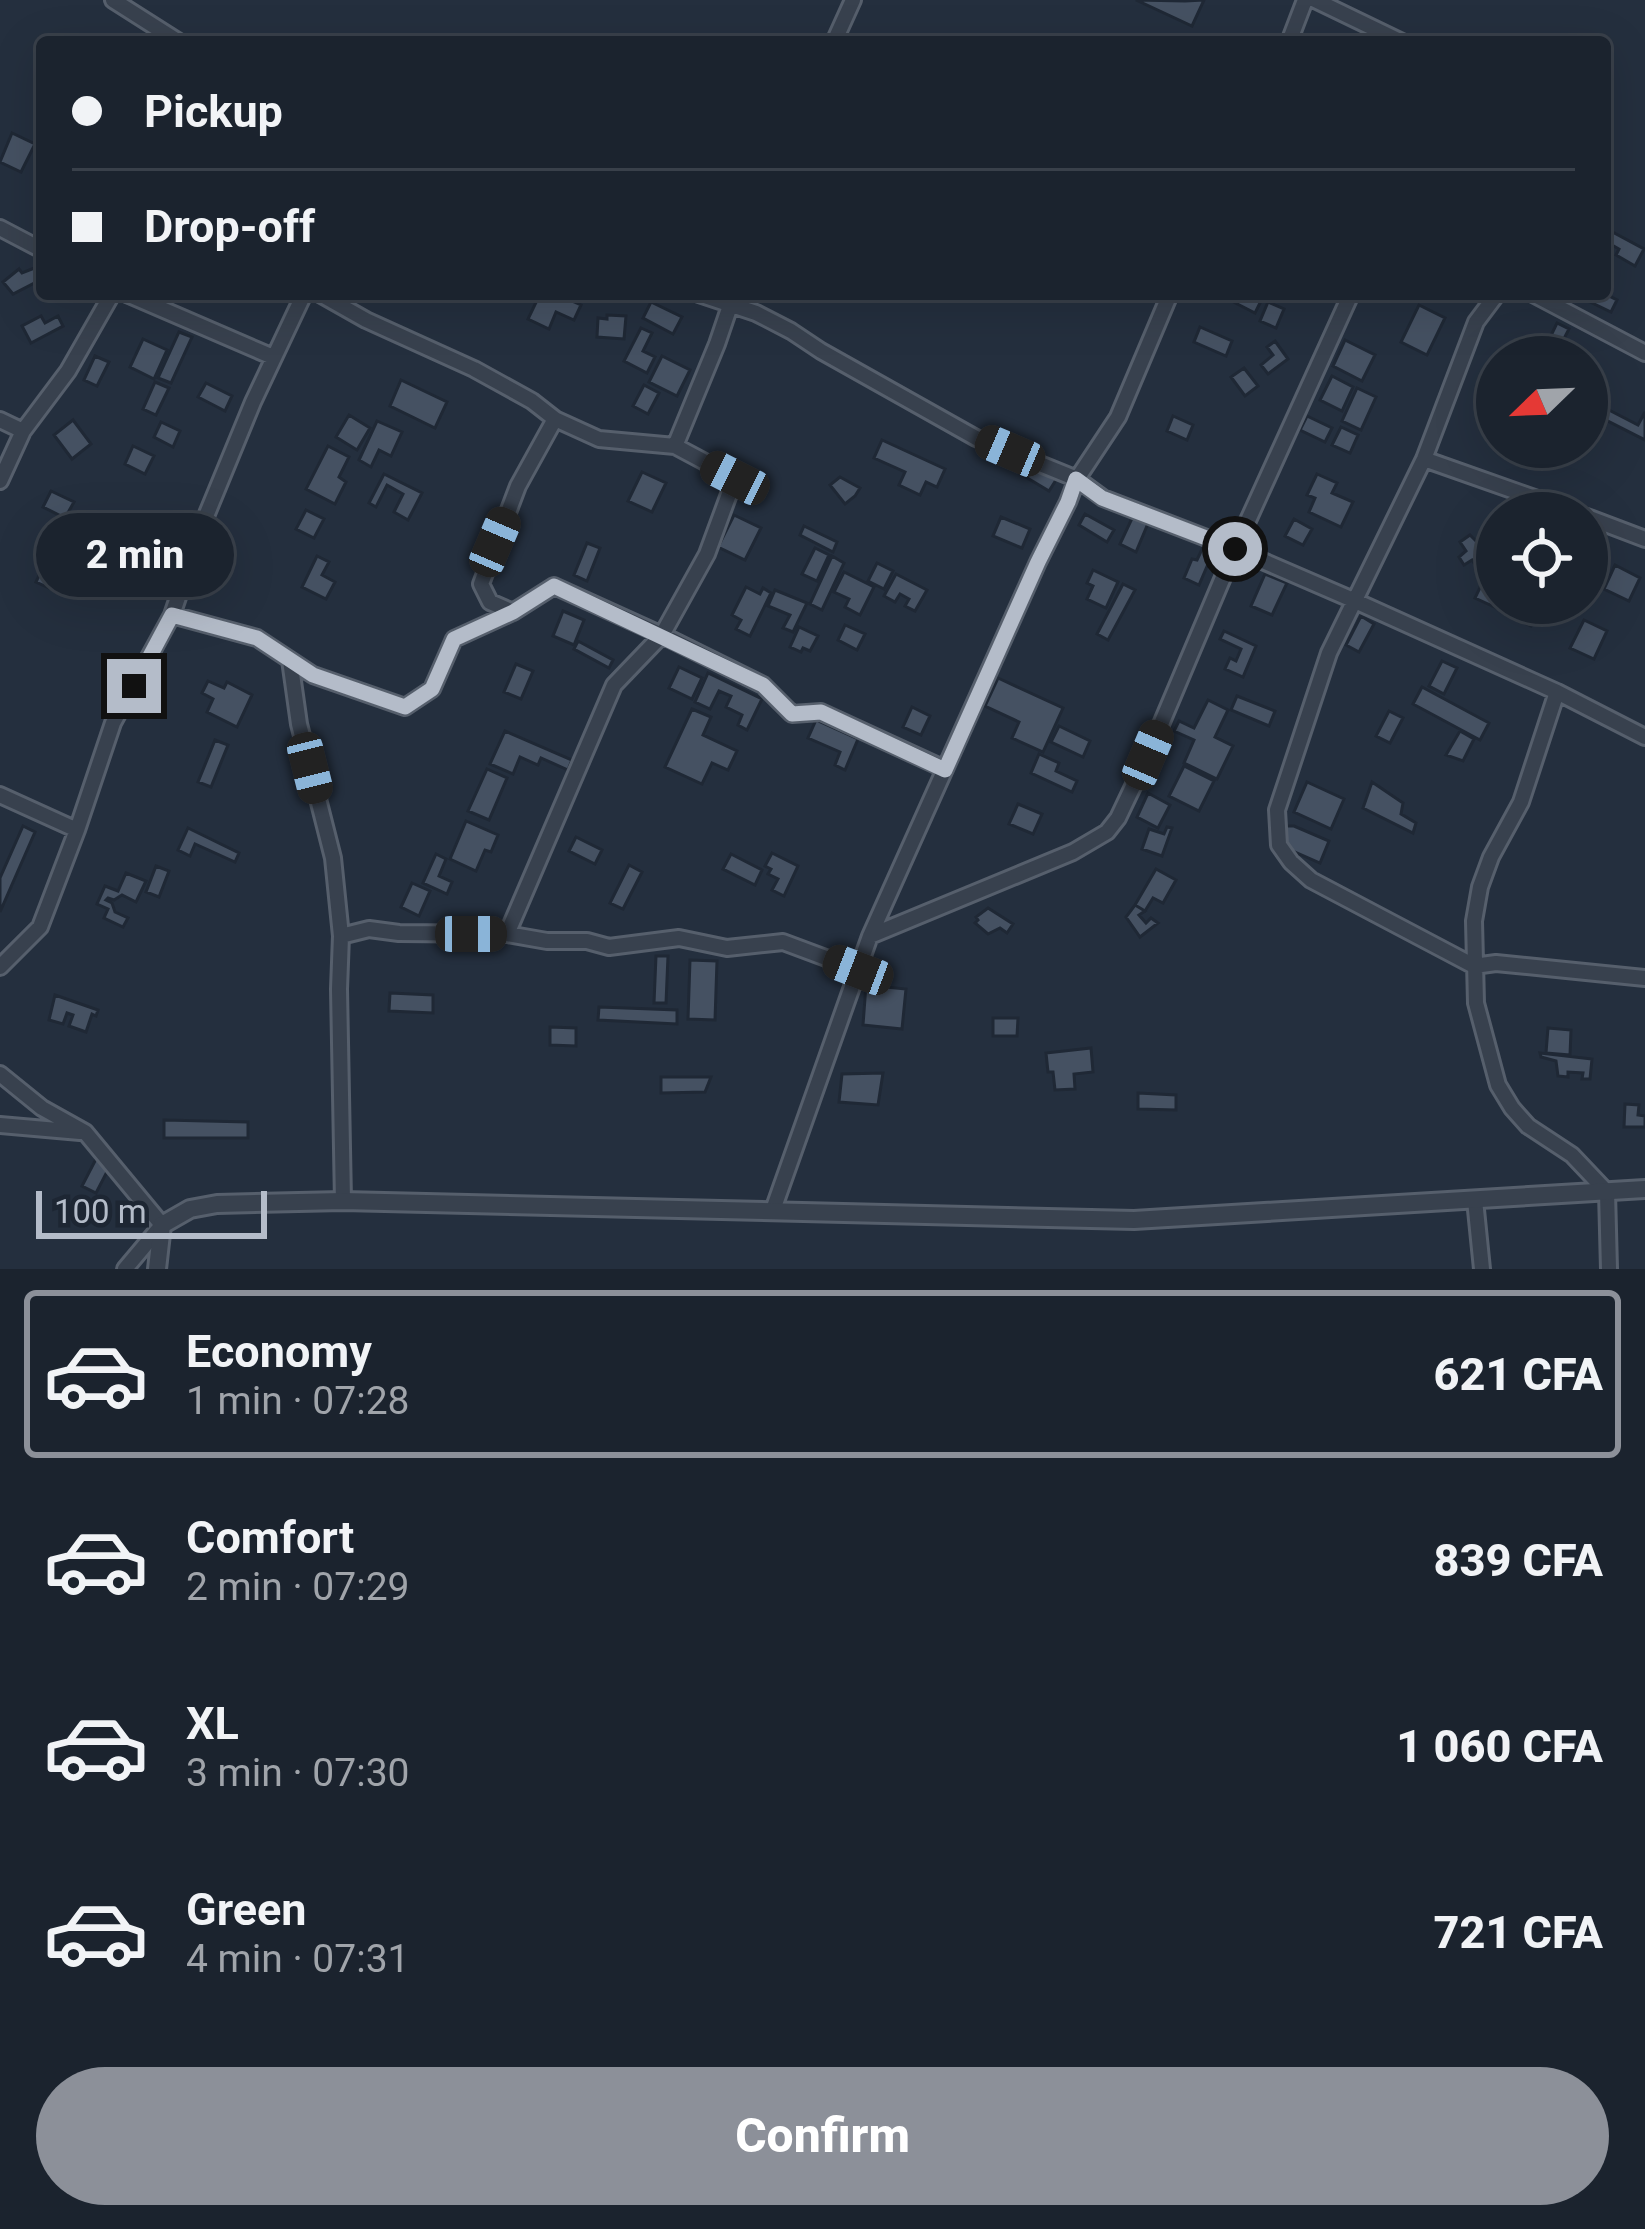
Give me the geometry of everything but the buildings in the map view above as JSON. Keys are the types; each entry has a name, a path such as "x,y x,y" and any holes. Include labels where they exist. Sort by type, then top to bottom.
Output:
{"street":[{"path":"113,0 170,36"},
{"path":"837,36 853,0"},
{"path":"1291,36 1305,0"},
{"path":"1315,0 1390,36"},
{"path":"0,228 36,247"},
{"path":"0,481 23,431 68,371 109,300"},
{"path":"141,300 273,357"},
{"path":"0,967 40,927 113,723 172,615 204,521 301,300"},
{"path":"331,300 474,369 555,419 599,439 675,446 735,478 707,554 662,635 614,686 507,934"},
{"path":"675,446 732,300 976,437 1076,479 1102,498 1353,600 1645,737"},
{"path":"773,1210 870,937 1076,479 1118,416 1167,300"},
{"path":"870,937 1073,852 1107,832 1118,818 1348,300"},
{"path":"1492,300 1475,322 1424,459 1329,653 1276,810 1279,845 1311,880 1474,967 1496,962 1645,978"},
{"path":"1543,300 1645,353"},
{"path":"513,612 490,602 481,584 518,486 555,419"},
{"path":"0,420 23,431"},
{"path":"1424,459 1518,492"},
{"path":"1608,525 1645,539"},
{"path":"172,615 257,638 313,675 405,707 432,689 454,639 513,612 554,586 763,685 792,714 821,712 945,770"},
{"path":"290,660 299,724 333,858 341,936 343,1201"},
{"path":"1557,692 1521,802 1480,887 1474,921 1476,1003 1498,1085 1528,1126 1572,1155 1607,1192 1610,1269"},
{"path":"0,795 77,830"},
{"path":"341,936 369,929 507,934 609,946 680,938 727,949 783,941 858,970"},
{"path":"0,1074 42,1108 85,1132 162,1225 157,1269"},
{"path":"0,1125 85,1132"},
{"path":"125,1269 162,1225 190,1209 217,1204 343,1201 1134,1220 1645,1189"},
{"path":"1475,1200 1482,1269"}],"route":[{"path":"134,686 172,615 257,638 313,675 405,707 432,689 454,639 513,612 554,586 763,685 792,714 821,712 945,770 1076,479 1102,498 1235,549"}]}
